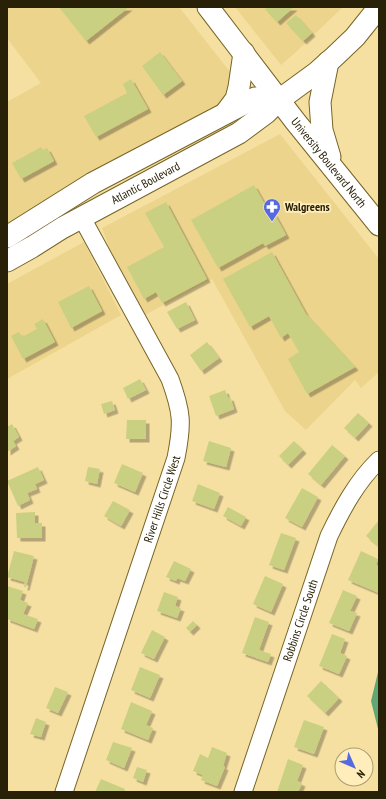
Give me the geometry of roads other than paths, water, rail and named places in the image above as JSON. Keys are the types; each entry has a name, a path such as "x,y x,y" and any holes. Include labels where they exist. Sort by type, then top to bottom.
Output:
{"main road":[{"name":"University Boulevard North","path":"208,7 279,100 379,225"},
{"name":"Atlantic Boulevard","path":"7,261 62,228 239,133 266,113 279,100 316,73 355,37 379,7"},
{"path":"227,111 236,99 244,53"},
{"path":"328,62 320,102 322,130 333,167"},
{"name":"Atlantic Boulevard","path":"7,236 93,183 227,111 254,98 279,100"}],"street":[{"name":"River Hills Circle West","path":"64,792 174,465 181,435 181,418 177,398 170,379 82,218"},
{"name":"Robbins Circle South","path":"243,792 329,536 342,509 358,485 379,460"}],"place":[{"name":"Walgreens","path":"272,222"}]}
